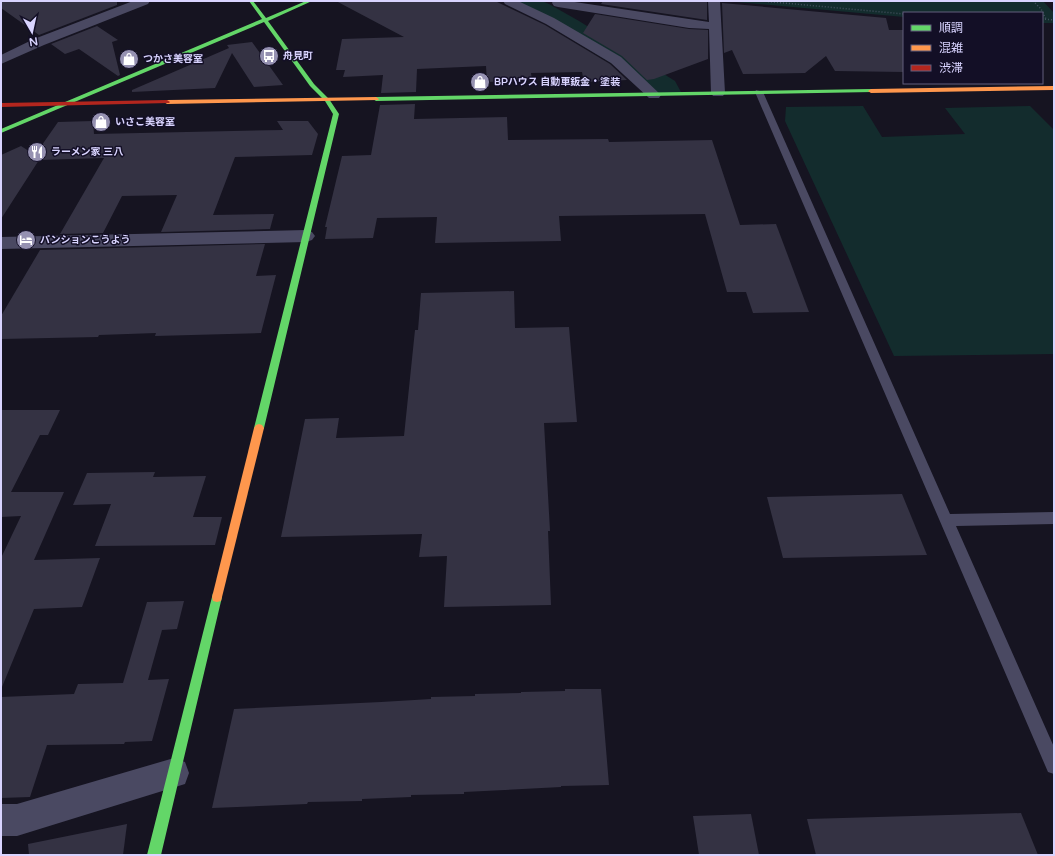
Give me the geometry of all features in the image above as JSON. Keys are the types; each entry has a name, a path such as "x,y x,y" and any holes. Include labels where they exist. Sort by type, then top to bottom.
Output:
{"street":[{"path":"1,60 120,4 144,1"},
{"path":"154,855 336,114 327,100 312,85 251,1"},
{"path":"1,131 310,1"},
{"path":"509,1 550,21 616,60 654,94"},
{"path":"714,1 718,93"},
{"path":"558,3 689,24 715,26"},
{"path":"1,105 61,106 759,92 1054,88"},
{"path":"1,243 306,236"},
{"path":"1,820 17,820 174,773"}],"lane":[{"path":"759,92 1054,766"},
{"path":"946,520 1054,518"}],"path":[{"path":"762,1 903,14"},
{"path":"1033,1 1042,12"},
{"path":"1043,13 1046,19 1054,20"}],"green space":[{"path":"509,1 542,1 549,4 675,81 682,94 654,95 636,78"},
{"path":"725,1 1043,1 1054,13 1054,23 1043,23 1043,12 903,12 903,17"},
{"path":"863,106 882,137 965,134 945,108 1030,106 1054,130 1054,354 894,356 785,121 786,107"}],"building":[{"path":"1,1 117,1 117,5 39,35 1,8"},
{"path":"336,1 495,1 545,25 610,64 627,80 584,82 582,72 531,73 532,80 487,82 486,66 417,69 416,92 381,93 383,75 343,77 345,70 336,70 342,39 404,37"},
{"path":"603,1 707,1 707,20 601,4"},
{"path":"722,3 886,18 889,30 903,30 903,72 835,71 826,56 805,73 743,74 732,50 724,53"},
{"path":"595,14 689,29 708,30 708,59 654,79 647,80 622,56 583,33"},
{"path":"97,26 118,40 112,42 120,75 118,76 79,49 65,54 51,44"},
{"path":"252,42 283,85 254,87 232,53 215,88 132,92 132,90 229,48 227,45"},
{"path":"415,104 414,119 507,117 508,140 608,139 609,142 712,140 740,225 776,224 809,312 753,313 746,292 727,292 705,214 559,216 561,241 435,243 437,217 377,218 373,238 325,239 327,227 325,227 342,156 371,155 380,105"},
{"path":"93,121 94,134 283,130 277,121 308,121 318,134 312,155 235,157 213,215 274,214 270,229 161,232 177,195 122,196 103,233 60,234 104,158 39,160 1,219 1,155 21,146 35,155 58,122"},
{"path":"265,244 256,276 276,275 261,333 155,336 156,333 99,335 98,337 1,339 1,316 40,250"},
{"path":"514,291 515,328 569,327 577,422 544,423 550,531 548,531 551,605 444,607 447,556 419,557 422,534 281,537 305,419 339,418 336,438 404,436 415,330 418,330 421,293"},
{"path":"1,410 60,410 48,435 40,435 11,492 64,492 34,560 100,558 82,607 34,609 2,687 1,558 21,516 1,517"},
{"path":"155,472 153,477 206,476 193,517 222,517 215,545 95,546 111,504 73,505 87,473"},
{"path":"902,494 927,555 783,558 767,497"},
{"path":"184,601 177,629 162,630 148,680 169,679 152,741 125,742 124,744 47,745 30,797 1,798 1,697 74,694 78,684 123,683 147,602"},
{"path":"565,689 601,689 609,785 561,786 464,792 464,794 411,795 411,797 362,799 362,801 308,802 307,804 212,808 234,709 431,699 431,697 475,696 475,694 565,691"},
{"path":"1021,813 1038,855 816,855 807,819"},
{"path":"751,814 759,855 699,855 693,816"},
{"path":"127,824 123,855 29,855 28,844"}],"traffic: fast":[{"path":"251,1 312,85 327,100 336,114 259,428"},
{"path":"1,131 310,1"},
{"path":"376,99 871,91"},
{"path":"154,855 217,597"}],"traffic: slow":[{"path":"871,91 1054,88"},
{"path":"167,102 376,99"},
{"path":"217,597 259,428"}],"traffic: jam":[{"path":"1,105 167,102"}],"place":[{"name":"舟見町","path":"269,56"},
{"name":"つかさ美容室","path":"129,59"},
{"name":"BPハウス 自動車鈑金・塗装","path":"480,82"},
{"name":"いさこ美容室","path":"101,122"},
{"name":"ラーメン家 三八","path":"37,152"},
{"name":"パンションこうよう","path":"26,240"}]}
